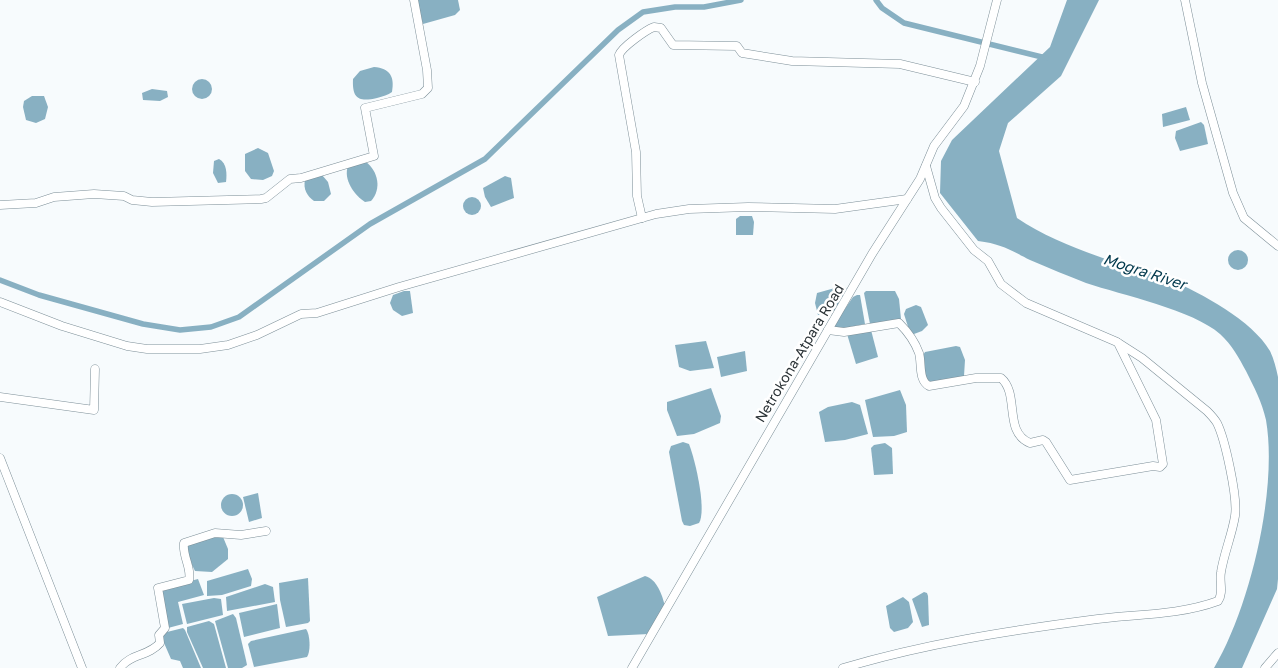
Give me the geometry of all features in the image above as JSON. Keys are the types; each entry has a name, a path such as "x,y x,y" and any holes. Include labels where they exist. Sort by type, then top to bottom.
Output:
{"street":[{"path":"0,205 36,203 54,197 94,194 124,196 132,200 152,202 266,198 290,179 302,178 373,157 374,154 364,115 365,108 422,94 428,88 427,70 414,0"},
{"name":"Netrokona-Atpara Road","path":"632,668 872,254 907,199 926,166 934,146 964,106 975,82 985,51 997,0"},
{"path":"1185,0 1202,83 1233,194 1244,218 1278,246"},
{"path":"642,218 637,196 636,152 619,55 621,51 640,35 654,27 661,28 673,45 737,46 742,53 792,61 900,64 975,82"},
{"path":"843,668 975,636 1112,617 1164,613 1218,601 1221,596 1221,571 1236,508 1225,446 1219,428 1207,411 1182,388 1117,342 1026,303 1001,284 988,261 974,250 941,208 935,198 926,166"},
{"path":"0,302 62,326 112,342 147,349 200,349 228,345 258,335 301,314 317,313 399,287 642,218 689,209 791,207 835,209 907,199"},
{"path":"828,330 844,332 899,323 920,354 923,378 929,386 976,378 1001,378 1005,382 1014,423 1022,439 1030,443 1043,440 1046,442 1070,480 1153,466 1160,467 1163,464 1156,420 1117,342"},
{"path":"0,397 94,410 95,369"},
{"path":"0,458 82,668"},
{"path":"120,668 129,658 147,652 160,643 159,635 165,628 158,588 189,580 190,576 183,551 184,543 214,533 241,535 266,531"},
{"path":"1265,668 1278,653"}],"water":[{"path":"415,0 458,0 460,10 455,15 423,24"},
{"name":"Mogra River","path":"1067,0 1099,0 1061,76 1008,123 999,151 1017,218 1068,245 1108,260 1161,276 1211,300 1239,319 1262,340 1270,351 1276,367 1278,377 1277,589 1242,668 1214,668 1239,613 1258,547 1268,480 1269,448 1266,420 1258,395 1235,352 1220,334 1208,325 1175,310 1086,283 1006,248 978,241 940,193 941,161 952,140 1050,47"},
{"path":"374,67 388,71 393,82 392,92 366,100 358,98 355,95 353,79 360,71"},
{"path":"202,79 209,82 212,89 209,96 202,99 195,96 192,89 195,82"},
{"path":"152,89 167,91 168,97 160,101 143,100 142,93"},
{"path":"32,96 44,96 48,107 45,119 36,123 26,120 23,107 24,101"},
{"path":"1186,107 1190,120 1163,127 1162,114"},
{"path":"1201,122 1204,125 1208,144 1180,151 1175,138 1176,131"},
{"path":"258,148 268,153 274,171 272,176 263,180 251,179 245,171 245,154"},
{"path":"219,159 225,166 226,182 218,183 213,173 214,161"},
{"path":"366,162 376,175 377,191 371,201 365,202 350,186 347,171 348,166"},
{"path":"322,175 328,182 331,194 324,201 314,201 306,192 305,180"},
{"path":"505,176 511,178 514,198 491,207 485,197 483,188"},
{"path":"472,197 478,200 481,206 478,212 472,215 466,212 463,206 466,200"},
{"path":"740,216 752,216 754,222 753,235 736,235 736,219"},
{"path":"1238,250 1245,253 1248,260 1245,267 1238,270 1231,267 1228,260 1231,253"},
{"path":"842,286 848,289 835,311 818,315 815,303 817,293"},
{"path":"410,291 413,313 402,316 393,310 390,303 393,295"},
{"path":"866,291 895,291 899,299 901,319 870,324 864,293"},
{"path":"860,295 865,324 835,330 834,325 853,297"},
{"path":"916,305 921,307 928,325 922,331 914,334 910,333 904,314 906,309"},
{"path":"871,330 878,357 856,364 847,334"},
{"path":"706,341 714,368 690,371 679,367 675,345"},
{"path":"956,346 960,347 965,360 964,376 929,384 926,382 922,357 925,352"},
{"path":"745,351 747,371 721,377 717,357"},
{"path":"711,388 721,416 720,423 694,434 677,436 667,410 667,402"},
{"path":"900,390 906,405 907,432 894,436 873,437 865,400"},
{"path":"852,402 860,405 868,434 845,440 825,442 819,412 828,407"},
{"path":"683,442 689,444 697,472 702,507 699,523 690,526 684,525 682,521 669,452 671,446"},
{"path":"885,443 892,448 893,474 874,475 871,448 874,445"},
{"path":"258,493 262,518 249,522 243,497"},
{"path":"232,494 240,497 243,505 240,513 232,516 224,513 221,505 224,497"},
{"path":"210,536 223,537 228,549 228,559 212,572 195,571 187,555 187,545"},
{"path":"248,569 252,579 251,586 222,595 207,596 207,581"},
{"path":"645,576 656,584 661,592 665,606 649,634 608,636 597,597"},
{"path":"308,578 310,621 286,627 280,600 279,583"},
{"path":"198,579 204,595 178,602 183,624 168,628 160,589"},
{"path":"265,584 273,587 275,602 227,611 226,597"},
{"path":"924,592 928,596 929,625 922,627 912,599"},
{"path":"903,597 909,602 913,622 908,628 894,632 890,628 886,606"},
{"path":"214,598 221,599 223,615 187,624 182,604"},
{"path":"277,604 280,628 244,637 239,613"},
{"path":"233,614 236,618 247,665 242,668 228,668 215,621"},
{"path":"209,621 214,624 226,668 203,668 187,632 187,627"},
{"path":"183,628 201,668 183,668 180,661 171,659 161,636 163,633"},
{"path":"306,629 310,643 307,657 254,667 248,644 251,641"}],"waterway":[{"path":"0,280 39,295 143,324 180,330 211,327 239,317 370,224 485,159 618,30 643,12 675,7 704,7 741,0"},
{"path":"876,0 882,8 904,23 1046,58"}]}
